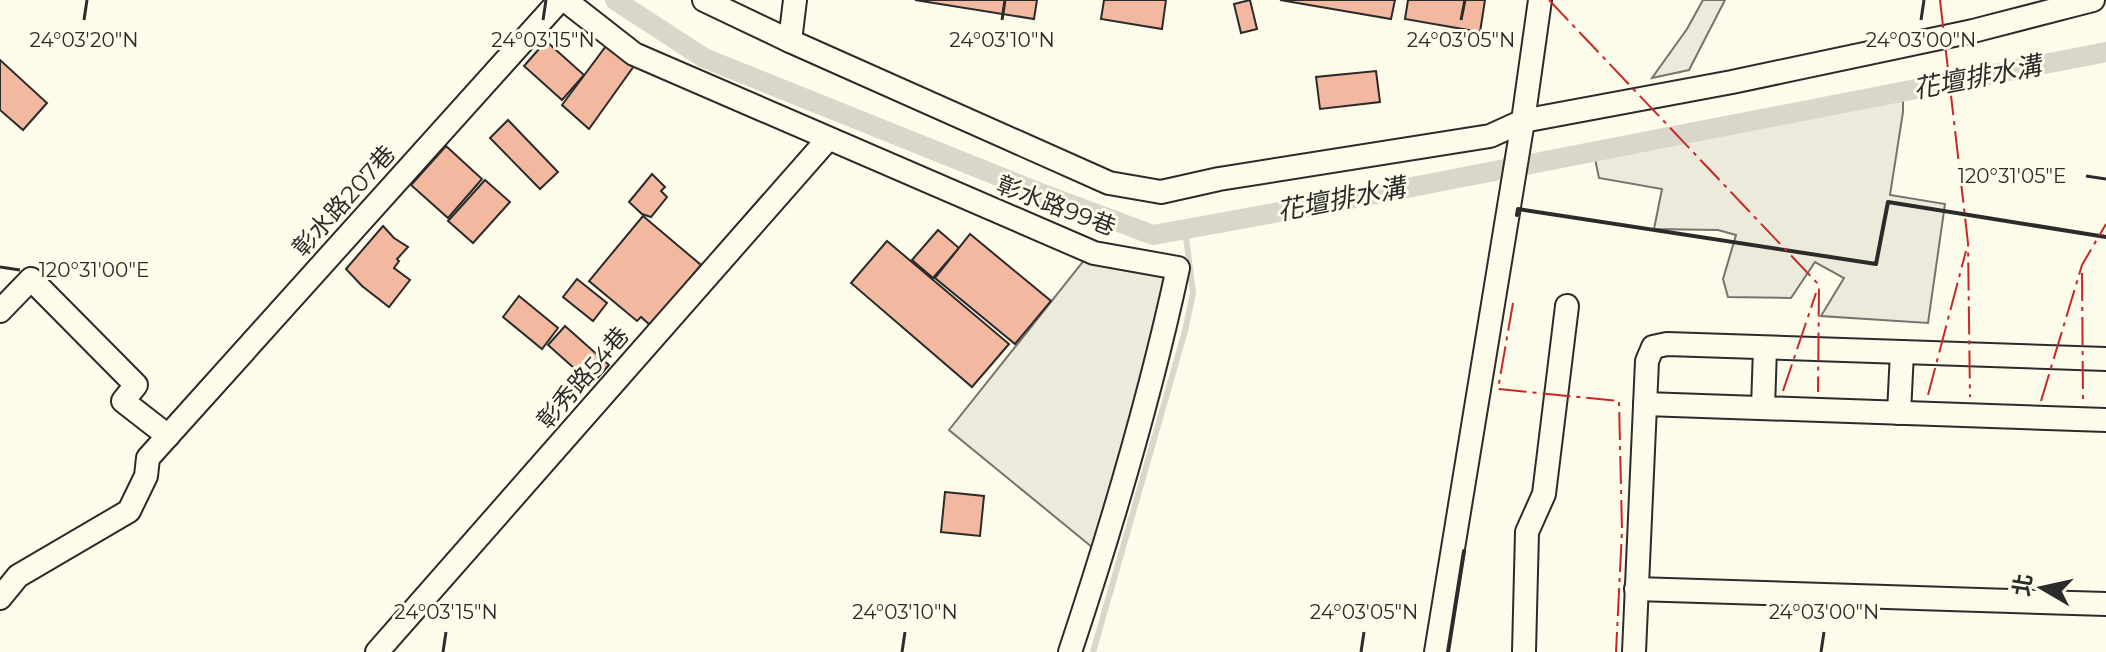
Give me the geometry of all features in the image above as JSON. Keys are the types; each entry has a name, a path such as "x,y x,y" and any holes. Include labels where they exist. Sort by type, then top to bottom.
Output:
{"street":[{"name":"彰水路99巷","path":"562,0 634,54 828,139 1094,253 1178,268 1162,345 1095,578 1070,652"},
{"name":"彰水路207巷","path":"0,598 18,576 129,511 146,476 148,458 562,0"},
{"path":"704,0 1109,183 1161,192 1219,179 1490,136 1523,121 1852,57 1973,31 2093,0"},
{"path":"790,41 795,0"},
{"path":"1436,652 1540,0"},
{"name":"彰秀路54巷","path":"377,652 828,139"},
{"path":"0,311 31,279 136,385 123,401 168,436"},
{"path":"1524,652 1527,532 1544,494 1567,306"},
{"path":"1634,652 1647,361 1653,347 1667,344 2106,359"},
{"path":"1763,408 1765,348"},
{"path":"1899,413 1902,352"},
{"path":"1645,404 2106,420"},
{"path":"1636,589 2106,604"}],"shaded area":[{"path":"1703,0 1725,0 1689,70 1652,78 1687,29"},
{"path":"1903,83 1903,112 1890,195 1945,204 1928,323 1821,316 1844,278 1815,262 1791,298 1728,297 1723,279 1736,235 1718,230 1654,229 1662,189 1599,178 1593,149"},
{"path":"1093,249 1165,276 1170,287 1098,552 949,430"}],"building":[{"path":"915,0 1037,0 1034,19"},
{"path":"1104,0 1166,0 1162,29 1101,19"},
{"path":"1250,0 1257,29 1241,33 1234,4"},
{"path":"1280,0 1395,0 1391,19"},
{"path":"1408,0 1485,0 1480,32 1405,19"},
{"path":"612,38 639,59 589,129 562,105"},
{"path":"546,41 584,75 562,100 524,66"},
{"path":"0,60 47,103 23,130 0,110"},
{"path":"1376,71 1380,102 1320,109 1316,77"},
{"path":"508,120 558,172 540,189 490,138"},
{"path":"446,146 482,179 448,218 411,185"},
{"path":"652,174 665,187 661,191 667,197 651,217 642,214 629,202"},
{"path":"485,180 510,202 473,243 448,221"},
{"path":"643,216 701,265 651,326 641,317 637,321 589,281"},
{"path":"383,226 408,247 397,259 399,261 394,268 410,280 389,307 346,269"},
{"path":"938,230 959,248 933,278 912,260"},
{"path":"970,234 1051,301 1015,344 935,278"},
{"path":"887,241 1009,344 972,387 851,283"},
{"path":"577,279 607,303 593,321 563,297"},
{"path":"519,296 558,328 542,349 503,317"},
{"path":"565,326 609,365 592,384 548,345"},
{"path":"945,492 984,496 980,536 941,532"}],"waterway":[{"name":"花壇排水溝","path":"615,0 704,58 1153,235 2106,52"},
{"path":"1093,652 1185,331 1193,293 1185,229"}],"wall":[{"path":"1517,215 1518,209 1876,264 1888,202 2106,237"},
{"path":"1448,652 1464,551"}],"power":[{"path":"1549,0 1819,285 1818,392"},
{"path":"1940,0 1968,243 1970,397"},
{"path":"2041,401 2082,265 2106,224"},
{"path":"1928,395 1966,251"},
{"path":"2082,273 2083,401"},
{"path":"1783,391 1816,293"},
{"path":"1513,303 1498,389 1619,401 1622,531 1616,652"}]}
